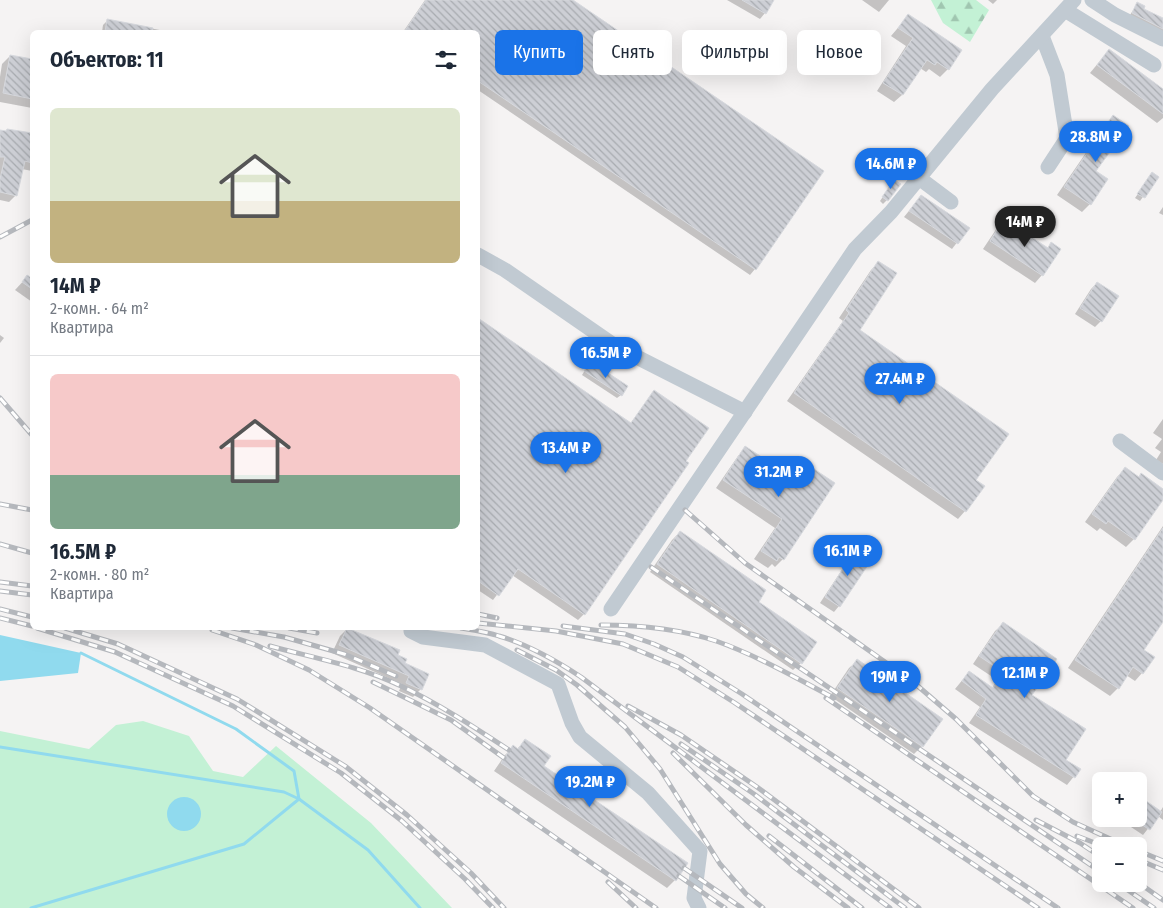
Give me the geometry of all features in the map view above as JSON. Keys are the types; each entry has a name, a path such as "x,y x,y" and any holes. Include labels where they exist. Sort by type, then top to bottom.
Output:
{"street":[{"path":"1092,0 1115,15 1163,38"},
{"path":"611,609 855,249 891,212 992,89 1069,5 1154,65"},
{"path":"1042,36 1057,75 1067,138 1048,167"},
{"path":"919,178 951,202"},
{"path":"480,256 505,270 614,346 745,412"},
{"path":"1120,440 1163,472"},
{"path":"411,630 423,637 485,645 558,684 572,723 580,738 648,793 700,852 694,898 699,908"}],"green space":[{"path":"931,0 976,0 989,10 970,42 943,23"},
{"path":"143,721 189,736 213,771 243,777 276,746 371,823 452,908 0,908 0,731 89,749 116,725"}],"water":[{"path":"0,635 81,653 78,673 0,681"},
{"path":"184,797 191,798 196,802 200,807 200,821 196,826 191,830 184,831 177,830 172,826 168,821 167,814 168,807 172,802 177,798"}],"building":[{"path":"426,0 573,0 617,30 593,30 593,75 672,75 672,67 824,171 756,270 480,82 480,30 405,30"},
{"path":"742,0 774,0 766,14"},
{"path":"1137,2 1145,6 1144,9 1163,18 1163,29 1132,13"},
{"path":"908,14 962,50 949,70 937,62 935,65 927,60 903,95 883,83 913,38 898,28"},
{"path":"107,19 153,28 152,30 105,30"},
{"path":"1109,49 1163,89 1163,114 1097,65"},
{"path":"10,55 30,59 30,99 3,93"},
{"path":"1113,115 1129,126 1096,171 1108,179 1091,205 1064,187"},
{"path":"7,129 30,133 30,162 25,161 17,196 0,192 0,179 5,157 0,157 0,130 6,131"},
{"path":"1152,172 1159,177 1145,198 1137,194"},
{"path":"894,180 901,184 888,201 882,197"},
{"path":"921,195 970,228 958,244 909,211"},
{"path":"1004,219 1048,248 1051,242 1061,249 1043,276 990,241"},
{"path":"878,261 897,273 860,330 1009,434 976,480 985,486 966,512 794,393 849,313 846,310"},
{"path":"27,275 30,277 30,288 22,282"},
{"path":"1097,282 1119,296 1102,322 1080,308"},
{"path":"480,319 631,423 654,390 709,428 686,461 689,463 585,615 518,569 499,596 480,582"},
{"path":"591,362 628,386 622,396 584,371"},
{"path":"745,446 804,485 814,469 835,483 784,560 779,557 777,561 761,551 782,519 723,480"},
{"path":"1125,467 1139,477 1141,473 1163,489 1163,500 1135,540 1108,521 1106,524 1092,514"},
{"path":"1163,528 1163,622 1144,650 1155,657 1143,674 1133,667 1119,689 1075,660"},
{"path":"680,531 766,590 759,602 817,642 802,664 657,564"},
{"path":"856,548 872,559 840,607 825,597"},
{"path":"1003,622 1057,659 1032,695 1086,729 1066,760 1081,769 1075,778 976,715 986,699 962,681 969,671 993,688 1003,672 979,656"},
{"path":"346,630 352,630 400,650 398,655 407,659 405,663 429,674 422,690 406,683 409,676 339,645"},
{"path":"857,659 943,719 923,747 837,688"},
{"path":"525,739 551,756 544,766 688,863 676,881 501,763 513,745 518,749"},
{"path":"1147,802 1162,812 1150,830 1145,827 1147,827"}],"waterway":[{"path":"31,908 244,844 299,799 294,771 236,729 81,653"},
{"path":"0,747 284,792 299,799 368,850 420,908"}],"railway":[{"path":"0,237 30,221"},
{"path":"0,398 30,433"},
{"path":"0,504 30,510"},
{"path":"685,510 745,563 912,681 956,719 1033,796 1073,822 1106,837"},
{"path":"0,544 30,552"},
{"path":"651,567 1092,866"},
{"path":"0,582 30,586"},
{"path":"0,591 30,595"},
{"path":"0,609 30,616"},
{"path":"480,614 497,618"},
{"path":"0,618 30,626"},
{"path":"480,623 556,631 623,644 678,667 735,703 1038,908"},
{"path":"601,625 659,628 688,633 716,641 761,660 834,698"},
{"path":"563,626 625,634 683,657 742,694 1058,908"},
{"path":"44,630 115,652 233,706 341,773 402,821 465,879 493,908"},
{"path":"72,630 118,644 237,699 345,766 407,815 471,873 504,908"},
{"path":"212,630 256,645 309,670 370,708 656,908"},
{"path":"244,630 284,637 344,654 396,676"},
{"path":"300,630 317,633"},
{"path":"474,630 531,648 581,677 890,908"},
{"path":"270,646 337,663 385,679 443,708 509,750"},
{"path":"517,650 556,670 577,685 625,727 660,769 720,864 746,894 763,908"},
{"path":"373,682 451,720 504,758"},
{"path":"826,698 1133,908"},
{"path":"628,706 681,735 757,787 919,908"},
{"path":"681,744 754,794 905,908"},
{"path":"673,753 746,825 794,867 848,908"},
{"path":"1036,820 1092,851"},
{"path":"769,836 862,908"},
{"path":"1077,836 1092,842"},
{"path":"1147,854 1163,861"},
{"path":"1147,863 1163,870"},
{"path":"684,868 742,908"},
{"path":"679,876 725,908"},
{"path":"608,882 636,908"},
{"path":"1147,889 1163,900"},
{"path":"1131,892 1154,908"}]}
